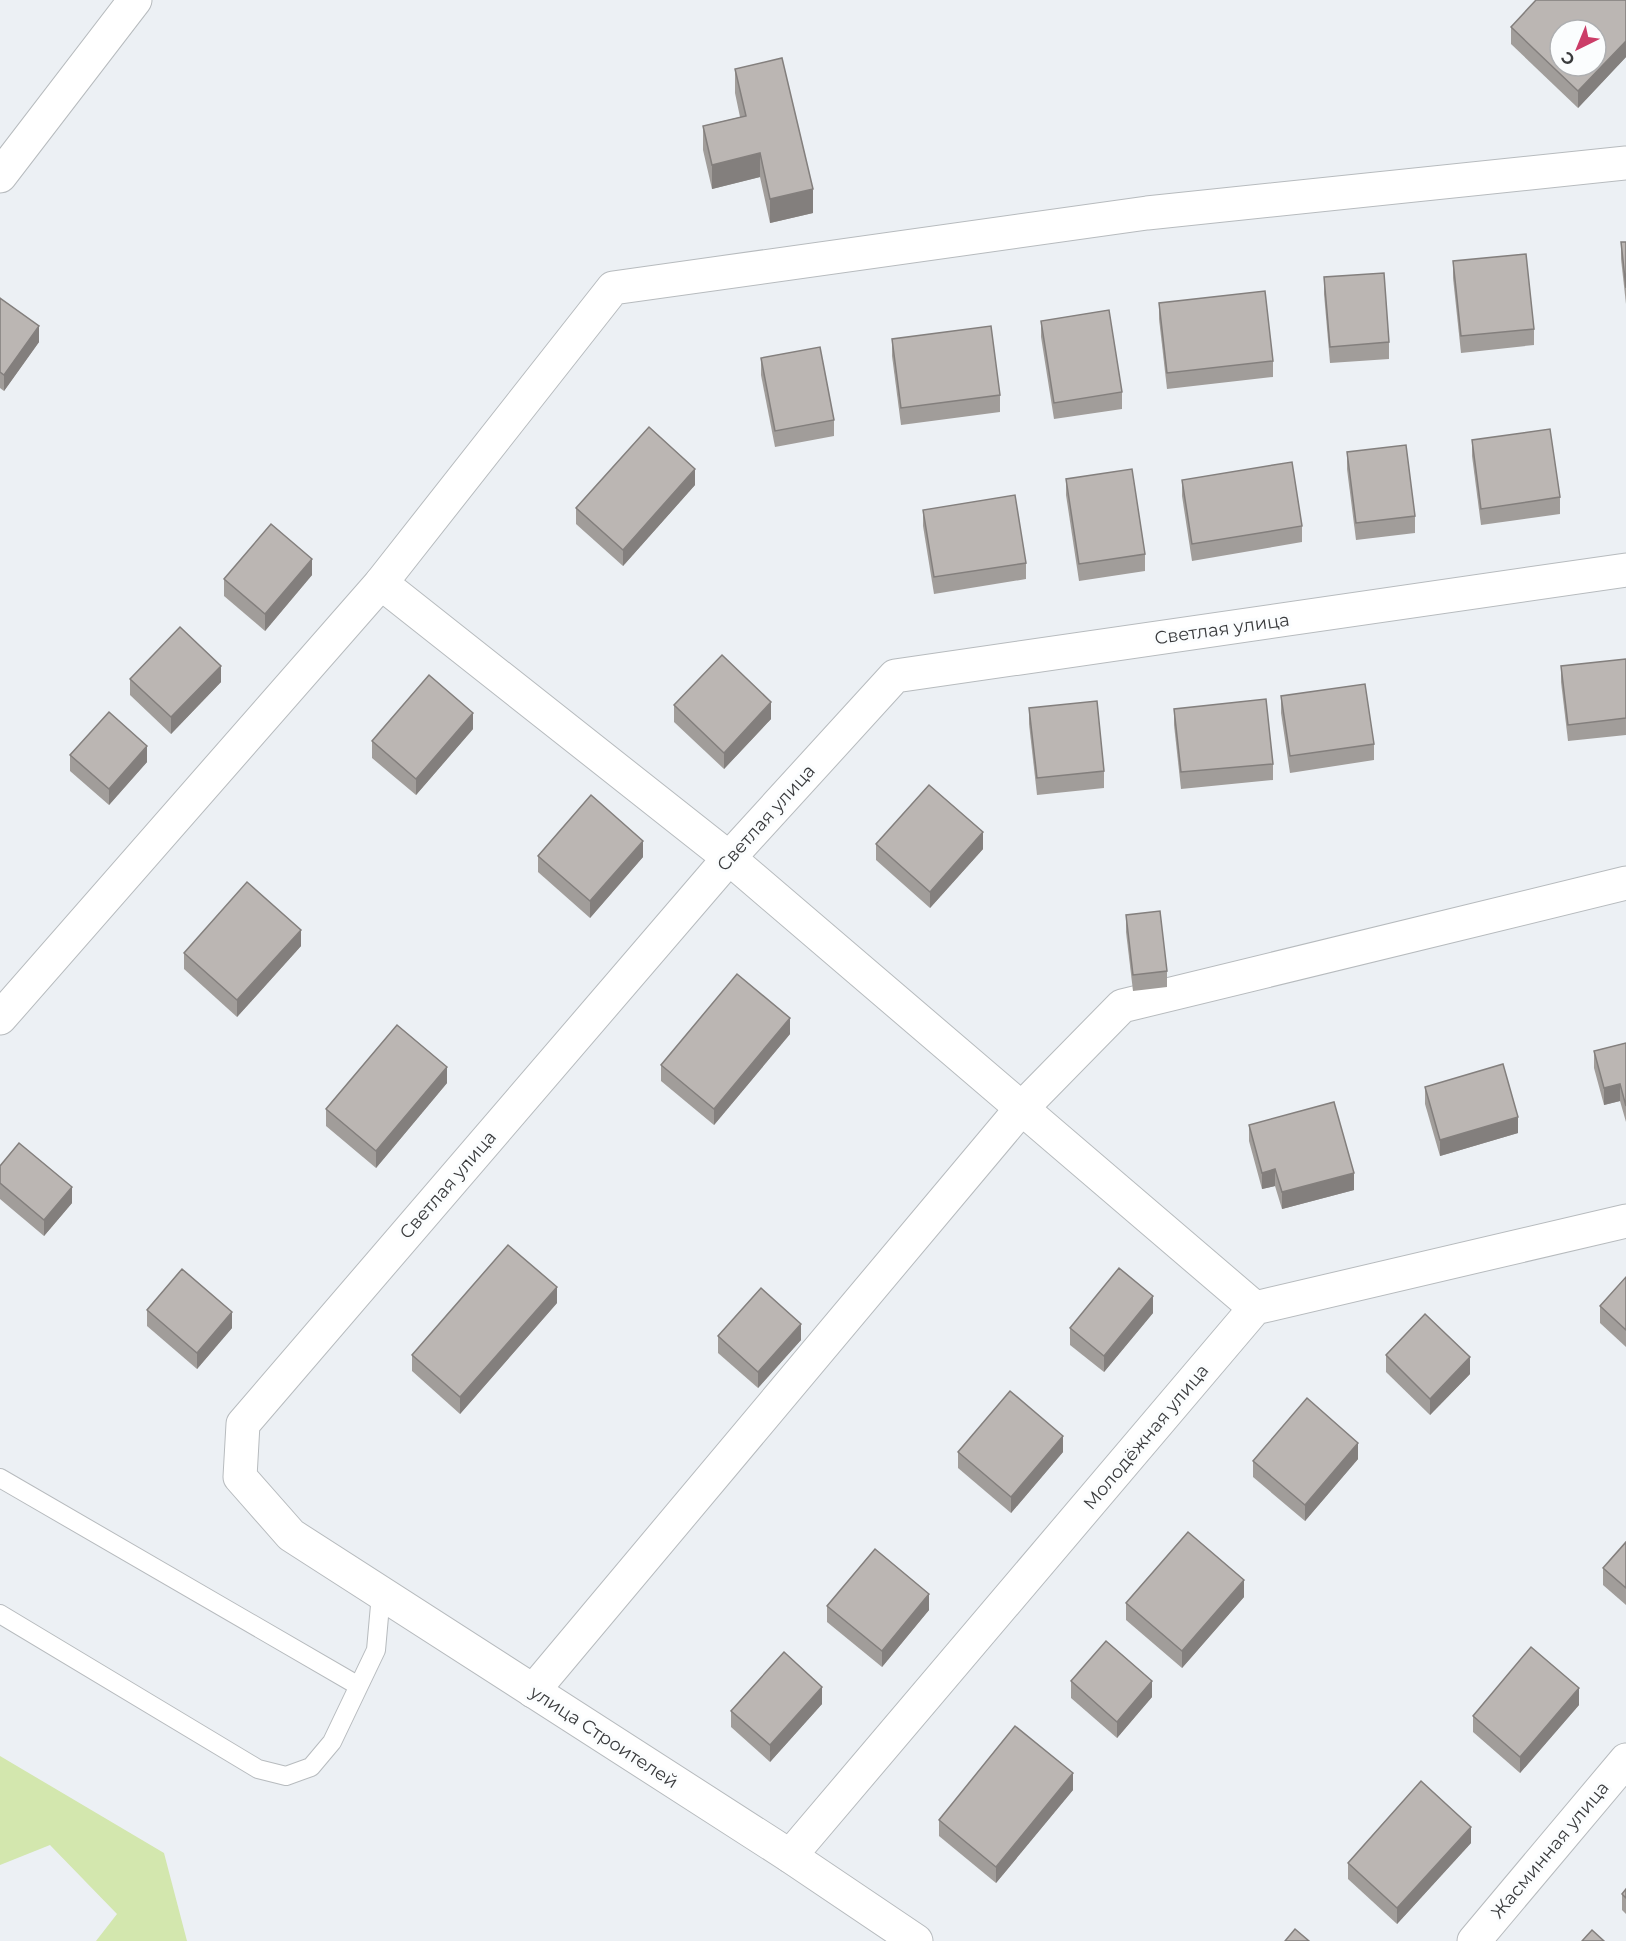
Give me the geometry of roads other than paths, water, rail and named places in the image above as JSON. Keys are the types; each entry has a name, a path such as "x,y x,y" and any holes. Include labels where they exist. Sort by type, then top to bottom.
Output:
{"street":[{"path":"0,176 135,0"},
{"path":"0,1018 381,583 613,288 1147,213 1626,163"},
{"name":"Светлая улица","path":"291,1535 240,1477 243,1424 729,858 895,676 1626,570"},
{"path":"381,583 729,858 1020,1110 1255,1308 1626,1221"},
{"path":"533,1691 1020,1110 1122,1006 1626,883"},
{"name":"Молодёжная улица","path":"790,1856 1255,1308"},
{"name":"улица Строителей","path":"291,1535 790,1856 916,1941"},
{"name":"Жасминная улица","path":"1474,1941 1626,1760"}],"lane":[{"path":"0,1478 357,1685"},
{"path":"0,1614 258,1769 286,1776 311,1767 332,1742 357,1685 376,1650 381,1594"}]}
